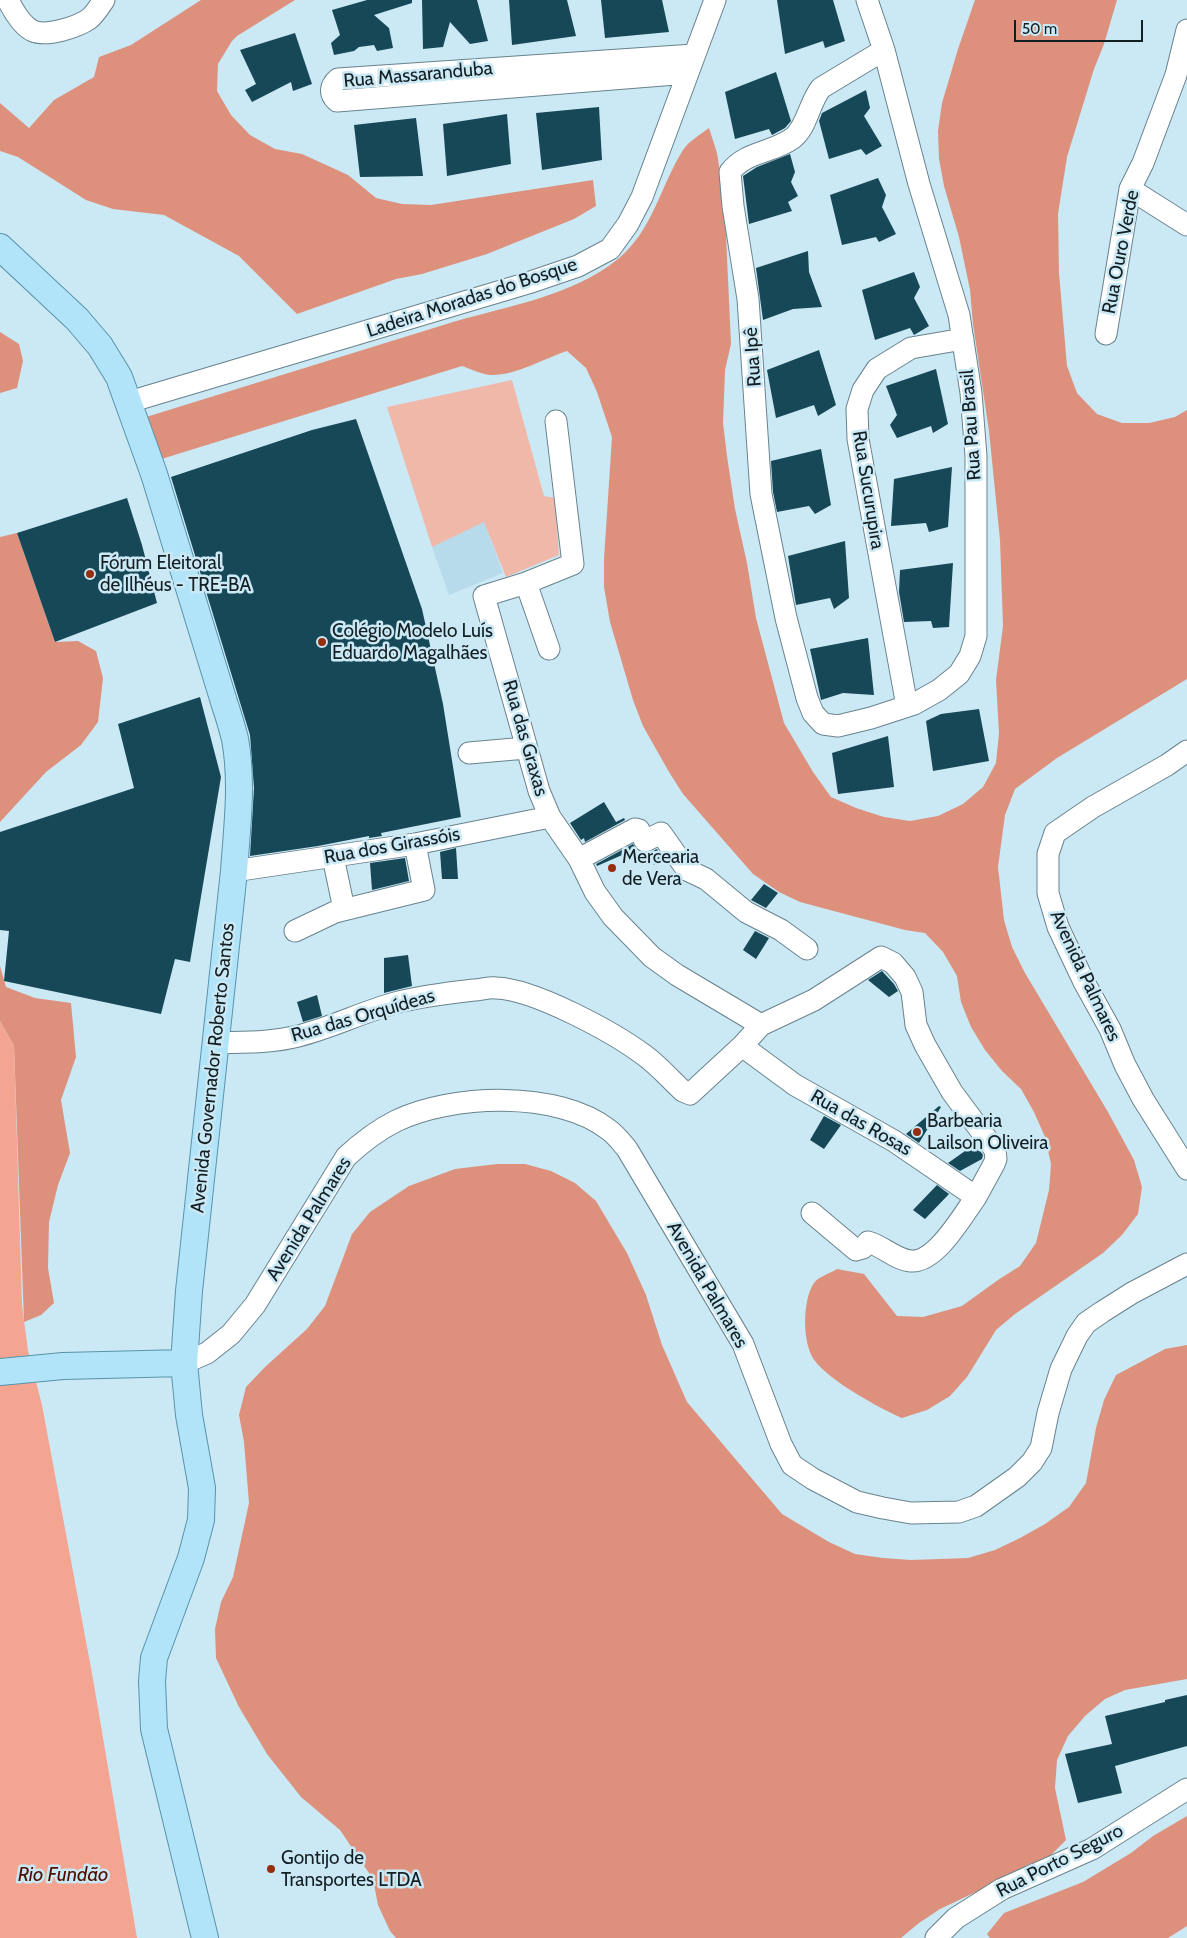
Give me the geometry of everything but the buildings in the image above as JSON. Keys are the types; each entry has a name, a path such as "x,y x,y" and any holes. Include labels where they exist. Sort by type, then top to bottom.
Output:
{"main road":[{"name":"Avenida Governador Roberto Santos","path":"0,247 77,319 100,346 119,376 154,474 234,738 239,772 234,871 189,1291 184,1363 189,1415 202,1488 201,1520 191,1558 154,1658 152,1710 154,1729 205,1938"},
{"path":"0,1372 63,1366 184,1363"}],"street":[{"path":"8,0 19,18 31,31 44,33 67,29 90,18 104,0"},
{"name":"Ladeira Moradas do Bosque","path":"129,402 528,283 578,266 610,249 628,224 642,196 715,0"},
{"path":"868,0 884,50"},
{"name":"Rua Ouro Verde","path":"1106,334 1130,189 1143,163 1176,75 1187,30"},
{"name":"Rua Pau Brasil","path":"838,726 907,706 939,690 959,674 970,656 976,636 976,456 971,393 963,340 959,315 919,184 884,50"},
{"name":"Rua Ipê","path":"838,726 823,724 813,713 807,698 786,618 769,536 761,494 748,299 733,206 730,172 744,158 781,145 795,137 804,125 814,96 821,88 884,50"},
{"name":"Rua Massaranduba","path":"525,76 426,72 338,79 332,84 332,94 337,101 428,94 525,76 691,64"},
{"path":"426,72 428,94"},
{"path":"1130,189 1187,225"},
{"name":"Rua Sucurupira","path":"907,706 858,439 857,409 863,390 877,369 911,348 963,340"},
{"name":"Rua das Graxas","path":"556,421 573,564 526,583 484,596 534,777 550,817 579,859 595,892 612,917 652,957 677,975 760,1025"},
{"path":"526,583 549,649"},
{"path":"469,753 526,748"},
{"name":"Avenida Palmares","path":"1187,751 1055,832 1048,854 1048,893 1058,927 1084,982 1110,1029 1125,1065 1143,1099 1187,1169"},
{"name":"Rua dos Girassóis","path":"234,871 415,844 550,817"},
{"path":"579,859 634,828 639,830 645,841 662,834 687,870 706,879 746,912 780,930 807,949"},
{"path":"294,931 335,912 424,890 415,844"},
{"path":"333,857 344,910"},
{"path":"742,1046 760,1025 814,1000 881,957 893,963 905,977 912,992 916,1025 926,1045 952,1092 995,1150 996,1159 994,1164 976,1197 933,1253 923,1260 911,1261 898,1257 868,1242 863,1248 856,1250 812,1213"},
{"name":"Rua das Orquídeas","path":"215,1043 261,1042 296,1037 398,1002 444,993 496,988 516,991 539,999 610,1033 645,1055 683,1090 690,1094 742,1046"},
{"name":"Rua das Rosas","path":"742,1046 795,1085 901,1146 976,1197"},
{"name":"Avenida Palmares","path":"184,1363 207,1353 237,1327 254,1305 346,1157 366,1138 396,1121 423,1111 454,1103 528,1102 557,1106 586,1116 610,1130 628,1149 743,1344 781,1444 792,1465 813,1479 857,1502 883,1508 911,1513 959,1512 976,1506 1017,1477 1032,1462 1041,1448 1048,1412 1060,1369 1077,1336 1086,1324 1132,1293 1187,1264"},
{"name":"Rua Porto Seguro","path":"936,1938 956,1918 1002,1889 1092,1849 1187,1789"}],"shaded area":[{"path":"201,0 295,0 237,36 218,64 217,91 231,115 250,135 275,149 302,154 348,175 376,198 402,204 431,205 593,180 596,206 574,219 487,254 422,274 396,279 297,314 239,256 164,215 113,209 86,200 18,157 0,151 0,103 29,128 54,100 94,77 99,57 131,45"},
{"path":"975,0 1117,0 1067,157 1058,214 1059,273 1067,366 1077,393 1097,414 1122,423 1149,423 1175,417 1187,410 1187,679 1057,758 1015,789 1005,815 998,867 1004,920 1012,947 1025,973 1108,1112 1134,1160 1142,1187 1138,1214 1122,1235 1103,1253 1015,1314 996,1330 967,1377 950,1396 927,1410 902,1418 868,1401 843,1385 822,1369 815,1361 808,1344 805,1322 807,1300 814,1283 837,1269 864,1274 897,1316 923,1317 962,1306 1020,1266 1036,1243 1049,1190 1051,1164 1045,1137 1021,1089 1002,1071 985,1050 971,1027 961,1002 957,976 943,952 925,933 905,930 800,902 779,892 753,874 683,794 669,772 643,726 633,700 610,622 604,587 604,559 612,437 597,392 586,368 567,351 520,370 501,374 485,374 462,366 155,461 143,418 453,322 517,305 581,282 600,272 630,248 648,222 683,150 709,128 717,153 726,235 731,344 725,370 723,423 727,456 756,618 784,723 813,772 831,797 884,817 910,821 938,816 963,804 983,787 996,763 999,733 996,680 1003,626 1000,540 989,431 973,324 970,290 959,237 944,186 939,159 938,131 942,103"},
{"path":"0,332 19,344 23,361 17,388 0,393"},
{"path":"512,380 544,496 555,498 559,555 506,577 484,522 432,547 387,407"},
{"path":"484,521 503,573 449,595 432,547"},
{"path":"17,533 55,642 78,641 96,651 103,678 98,722 81,745 46,772 0,822 0,537"},
{"path":"0,966 6,987 35,998 71,1003 76,1057 61,1100 70,1153 58,1185 49,1222 48,1268 54,1303 41,1315 24,1322 14,1046 0,1021"},
{"path":"497,1164 525,1164 551,1171 575,1183 596,1201 627,1253 646,1295 662,1345 687,1402 782,1514 829,1542 855,1554 911,1560 968,1558 995,1550 1045,1524 1069,1507 1086,1483 1096,1428 1104,1400 1116,1375 1165,1349 1187,1345 1187,1679 1125,1690 1105,1699 1085,1716 1068,1736 1057,1760 1055,1788 1066,1840 1048,1858 940,1909 901,1938 396,1938 390,1931 378,1905 373,1879 340,1830 301,1797 267,1754 239,1707 216,1658 215,1629 221,1602 233,1577 249,1503 244,1442 239,1415 246,1387 307,1329 325,1306 352,1234 370,1212 409,1186 455,1169"},
{"path":"1187,1816 1187,1926 1168,1938 990,1938 987,1934 1004,1913 1083,1882"}],"water":[{"name":"Rio Fundão","path":"0,1021 14,1046 22,1305 28,1351 42,1405 93,1679 137,1938 0,1938"}],"place":[{"name":"Fórum Eleitoral de Ilhéus - TRE-BA","path":"90,574"},
{"name":"Colégio Modelo Luís Eduardo Magalhães","path":"322,642"},
{"name":"Mercearia de Vera","path":"612,868"},
{"name":"Barbearia Lailson Oliveira","path":"917,1132"},
{"name":"Gontijo de Transportes LTDA","path":"271,1869"}]}
